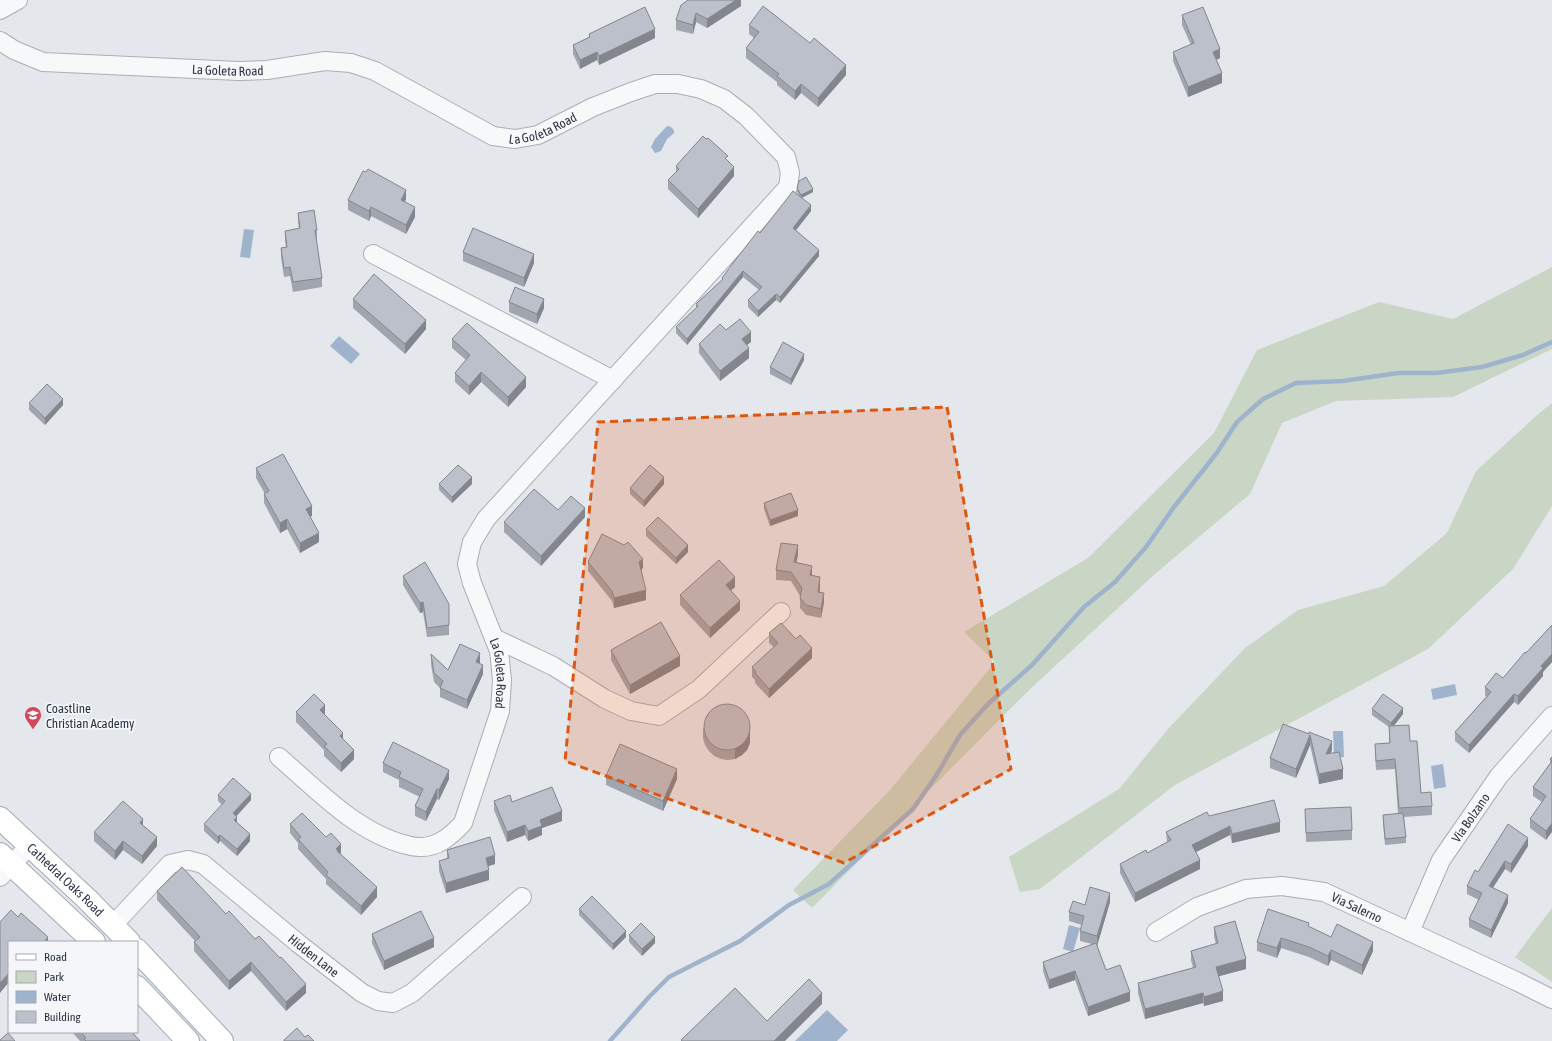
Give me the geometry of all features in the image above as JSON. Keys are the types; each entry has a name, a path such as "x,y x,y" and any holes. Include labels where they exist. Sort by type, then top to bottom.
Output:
{"main road":[{"name":"Cathedral Oaks Road","path":"0,818 30,845 128,941"},
{"name":"Cathedral Oaks Road","path":"4,865 93,941"},
{"path":"138,951 222,1041"},
{"path":"138,988 188,1041"}],"street":[{"path":"0,10 18,0"},
{"name":"La Goleta Road","path":"0,41 14,50 44,62 239,71 268,70 325,61 351,63 375,71 493,136 515,139 538,135 593,107 631,92 655,84 678,84 701,89 724,99 746,116 786,157 790,173 788,187 486,519 472,542 467,564 472,583 499,651 502,680 500,711 463,823 452,836 437,844 419,848 394,842 342,812 279,757"},
{"path":"374,254 613,380"},
{"path":"494,638 553,666 605,699 631,712 659,716 699,689 781,612"},
{"name":"Via Bolzano","path":"1410,932 1441,860 1499,776 1552,716"},
{"path":"4,865 30,845"},
{"name":"Hidden Lane","path":"113,925 170,864 188,860 203,864 299,944 362,993 378,1001 393,1003 412,993 522,897"},
{"name":"Via Salerno","path":"1156,932 1197,907 1246,889 1282,886 1324,892 1552,999"}],"highlighted area":[{"path":"947,407 1011,769 844,863 565,761 598,422"}],"green space":[{"path":"1552,267 1552,349 1453,397 1336,401 1282,423 1250,494 1156,573 1028,691 812,908 793,890 890,790 995,662 964,632 1088,558 1214,433 1257,350 1379,302 1453,319"},
{"path":"1552,403 1552,506 1513,569 1428,649 1175,785 1040,889 1020,892 1009,857 1119,789 1168,729 1245,648 1298,610 1384,586 1447,533 1476,471"},
{"path":"1552,908 1552,982 1515,957"}],"water":[{"path":"668,126 674,130 674,133 667,139 661,151 655,153 651,147 655,139"},
{"path":"244,229 254,230 250,258 240,257"},
{"path":"339,336 360,354 351,364 330,346"},
{"path":"1455,684 1457,695 1433,700 1431,689"},
{"path":"1333,731 1343,731 1344,757 1334,758"},
{"path":"1443,764 1446,787 1434,789 1431,766"},
{"path":"1069,925 1080,928 1073,952 1063,949"},
{"path":"827,1010 848,1030 837,1041 795,1041"}],"building":[{"path":"688,0 736,0 707,19 696,13 693,25 676,20 681,5"},
{"path":"763,6 810,43 814,38 846,65 818,98 801,84 795,91 777,76 779,74 746,48 759,32 749,25"},
{"path":"645,7 655,29 599,56 597,52 580,60 573,45 590,37 589,34"},
{"path":"1203,7 1220,49 1213,52 1222,73 1188,87 1173,52 1194,43 1182,15"},
{"path":"703,136 706,139 708,138 728,156 725,158 734,167 698,209 668,180 679,169 676,166"},
{"path":"368,169 406,190 401,200 415,207 406,225 371,207 369,211 348,200 363,171 366,172"},
{"path":"806,177 813,189 801,195 797,188 799,181"},
{"path":"793,191 811,205 793,228 819,250 780,297 776,294 758,311 748,300 762,287 743,271 687,339 676,327 698,306 696,304 723,279 722,278 758,231 760,233"},
{"path":"314,210 317,230 315,230 322,278 293,282 290,267 284,268 281,248 287,247 285,231 300,228 298,213"},
{"path":"473,228 534,254 524,278 463,252"},
{"path":"374,274 426,320 405,344 353,299"},
{"path":"515,287 544,299 537,314 509,302"},
{"path":"740,319 751,332 742,339 749,348 720,371 699,344 720,324 726,330"},
{"path":"467,323 526,377 508,397 481,372 469,386 455,373 470,355 452,339"},
{"path":"783,342 804,354 791,379 770,367"},
{"path":"47,384 63,399 45,418 29,403"},
{"path":"283,454 312,506 306,509 319,533 300,543 287,519 280,523 264,494 269,491 256,468"},
{"path":"458,465 472,477 452,497 439,484"},
{"path":"650,465 664,477 644,501 630,488"},
{"path":"534,489 558,510 571,496 585,508 541,556 504,522"},
{"path":"791,493 798,510 770,520 764,503"},
{"path":"658,517 688,545 676,558 646,529"},
{"path":"602,534 624,545 628,542 643,559 639,562 646,590 614,598 612,591 588,562"},
{"path":"781,543 798,545 794,562 812,566 810,575 820,577 818,592 824,593 821,609 806,605 800,598 802,588 791,572 776,570"},
{"path":"719,560 735,577 726,585 740,601 710,628 680,595"},
{"path":"425,562 449,604 449,625 427,628 423,602 420,603 403,576"},
{"path":"661,622 680,656 630,685 611,650"},
{"path":"781,623 796,639 800,635 812,648 769,689 755,673 756,672 752,667 778,643 769,633"},
{"path":"1552,625 1552,654 1541,666 1543,668 1518,696 1514,694 1469,745 1455,732 1491,692 1485,687 1496,673 1503,678 1525,652 1526,653"},
{"path":"460,644 480,653 476,662 483,665 467,700 440,688 443,681 434,673 431,654 448,670"},
{"path":"314,694 325,705 320,710 343,733 340,736 354,750 341,763 324,746 327,744 296,712"},
{"path":"1383,694 1403,708 1391,723 1372,709"},
{"path":"732,704 736,705 746,714 749,718 749,736 740,746 732,750 722,750 714,746 705,736 704,722 708,714 718,705"},
{"path":"1283,724 1332,741 1326,754 1339,752 1343,769 1319,774 1310,735 1296,769 1270,758"},
{"path":"1409,725 1410,741 1417,741 1421,793 1431,792 1432,806 1399,808 1395,759 1376,761 1375,744 1390,743 1389,726"},
{"path":"393,742 449,770 439,790 437,789 426,812 415,806 423,789 399,777 401,772 383,763"},
{"path":"620,744 677,769 663,801 606,776"},
{"path":"1552,761 1552,823 1546,831 1530,819 1546,796 1533,787"},
{"path":"233,778 251,794 233,813 237,817 234,820 250,834 237,849 220,835 218,837 204,824 225,801 218,795"},
{"path":"552,787 562,811 540,820 542,826 528,831 525,825 507,832 494,801 510,795 512,802"},
{"path":"1274,800 1280,822 1232,834 1230,826 1192,845 1200,860 1135,893 1120,864 1146,850 1147,853 1171,840 1166,832 1207,812 1209,816"},
{"path":"123,801 143,819 140,823 157,837 142,856 123,841 115,851 94,832"},
{"path":"1351,807 1352,830 1306,833 1305,809"},
{"path":"302,813 326,837 331,833 341,844 336,849 338,850 337,851 377,887 361,906 326,875 328,872 298,839 301,837 290,824"},
{"path":"1403,813 1406,837 1385,839 1383,815"},
{"path":"1508,824 1528,838 1511,864 1505,861 1489,886 1508,895 1491,930 1469,919 1482,893 1467,886 1475,870 1478,872"},
{"path":"490,837 495,855 486,858 489,870 446,883 439,861 449,858 447,850"},
{"path":"182,867 226,914 229,911 255,939 259,936 306,984 286,1002 251,962 229,981 194,942 200,937 157,891"},
{"path":"1090,887 1110,893 1097,936 1080,931 1084,916 1069,912 1073,901 1085,905"},
{"path":"592,896 626,931 613,944 579,909"},
{"path":"1268,909 1309,923 1308,926 1331,937 1337,924 1373,942 1362,965 1331,950 1328,956 1309,947 1281,938 1277,948 1257,942"},
{"path":"11,910 18,917 21,913 48,937 45,941 8,941 8,974 0,983 0,922"},
{"path":"421,911 434,938 384,961 372,934"},
{"path":"1235,921 1246,959 1216,967 1223,991 1204,997 1203,993 1145,1009 1138,983 1196,967 1191,951 1218,943 1214,927"},
{"path":"641,923 655,937 642,949 629,935"},
{"path":"1096,943 1106,970 1120,965 1130,992 1088,1007 1075,971 1049,980 1043,962"},
{"path":"809,979 822,993 774,1041 681,1040 735,988 767,1021"},
{"path":"297,1028 305,1037 308,1035 314,1041 284,1041"},
{"path":"8,1033 15,1041 0,1041 0,1040"},
{"path":"82,1033 133,1033 140,1041 86,1041 84,1039 86,1038"}],"waterway":[{"path":"610,1041 669,977 740,941 789,905 829,884 913,809 936,776 960,735 988,704 1032,665 1084,607 1115,582 1146,547 1174,507 1216,454 1237,422 1263,399 1296,383 1343,381 1398,373 1436,373 1482,367 1523,355 1552,342"}],"place":[{"name":"Coastline Christian Academy","path":"33,730"}]}
